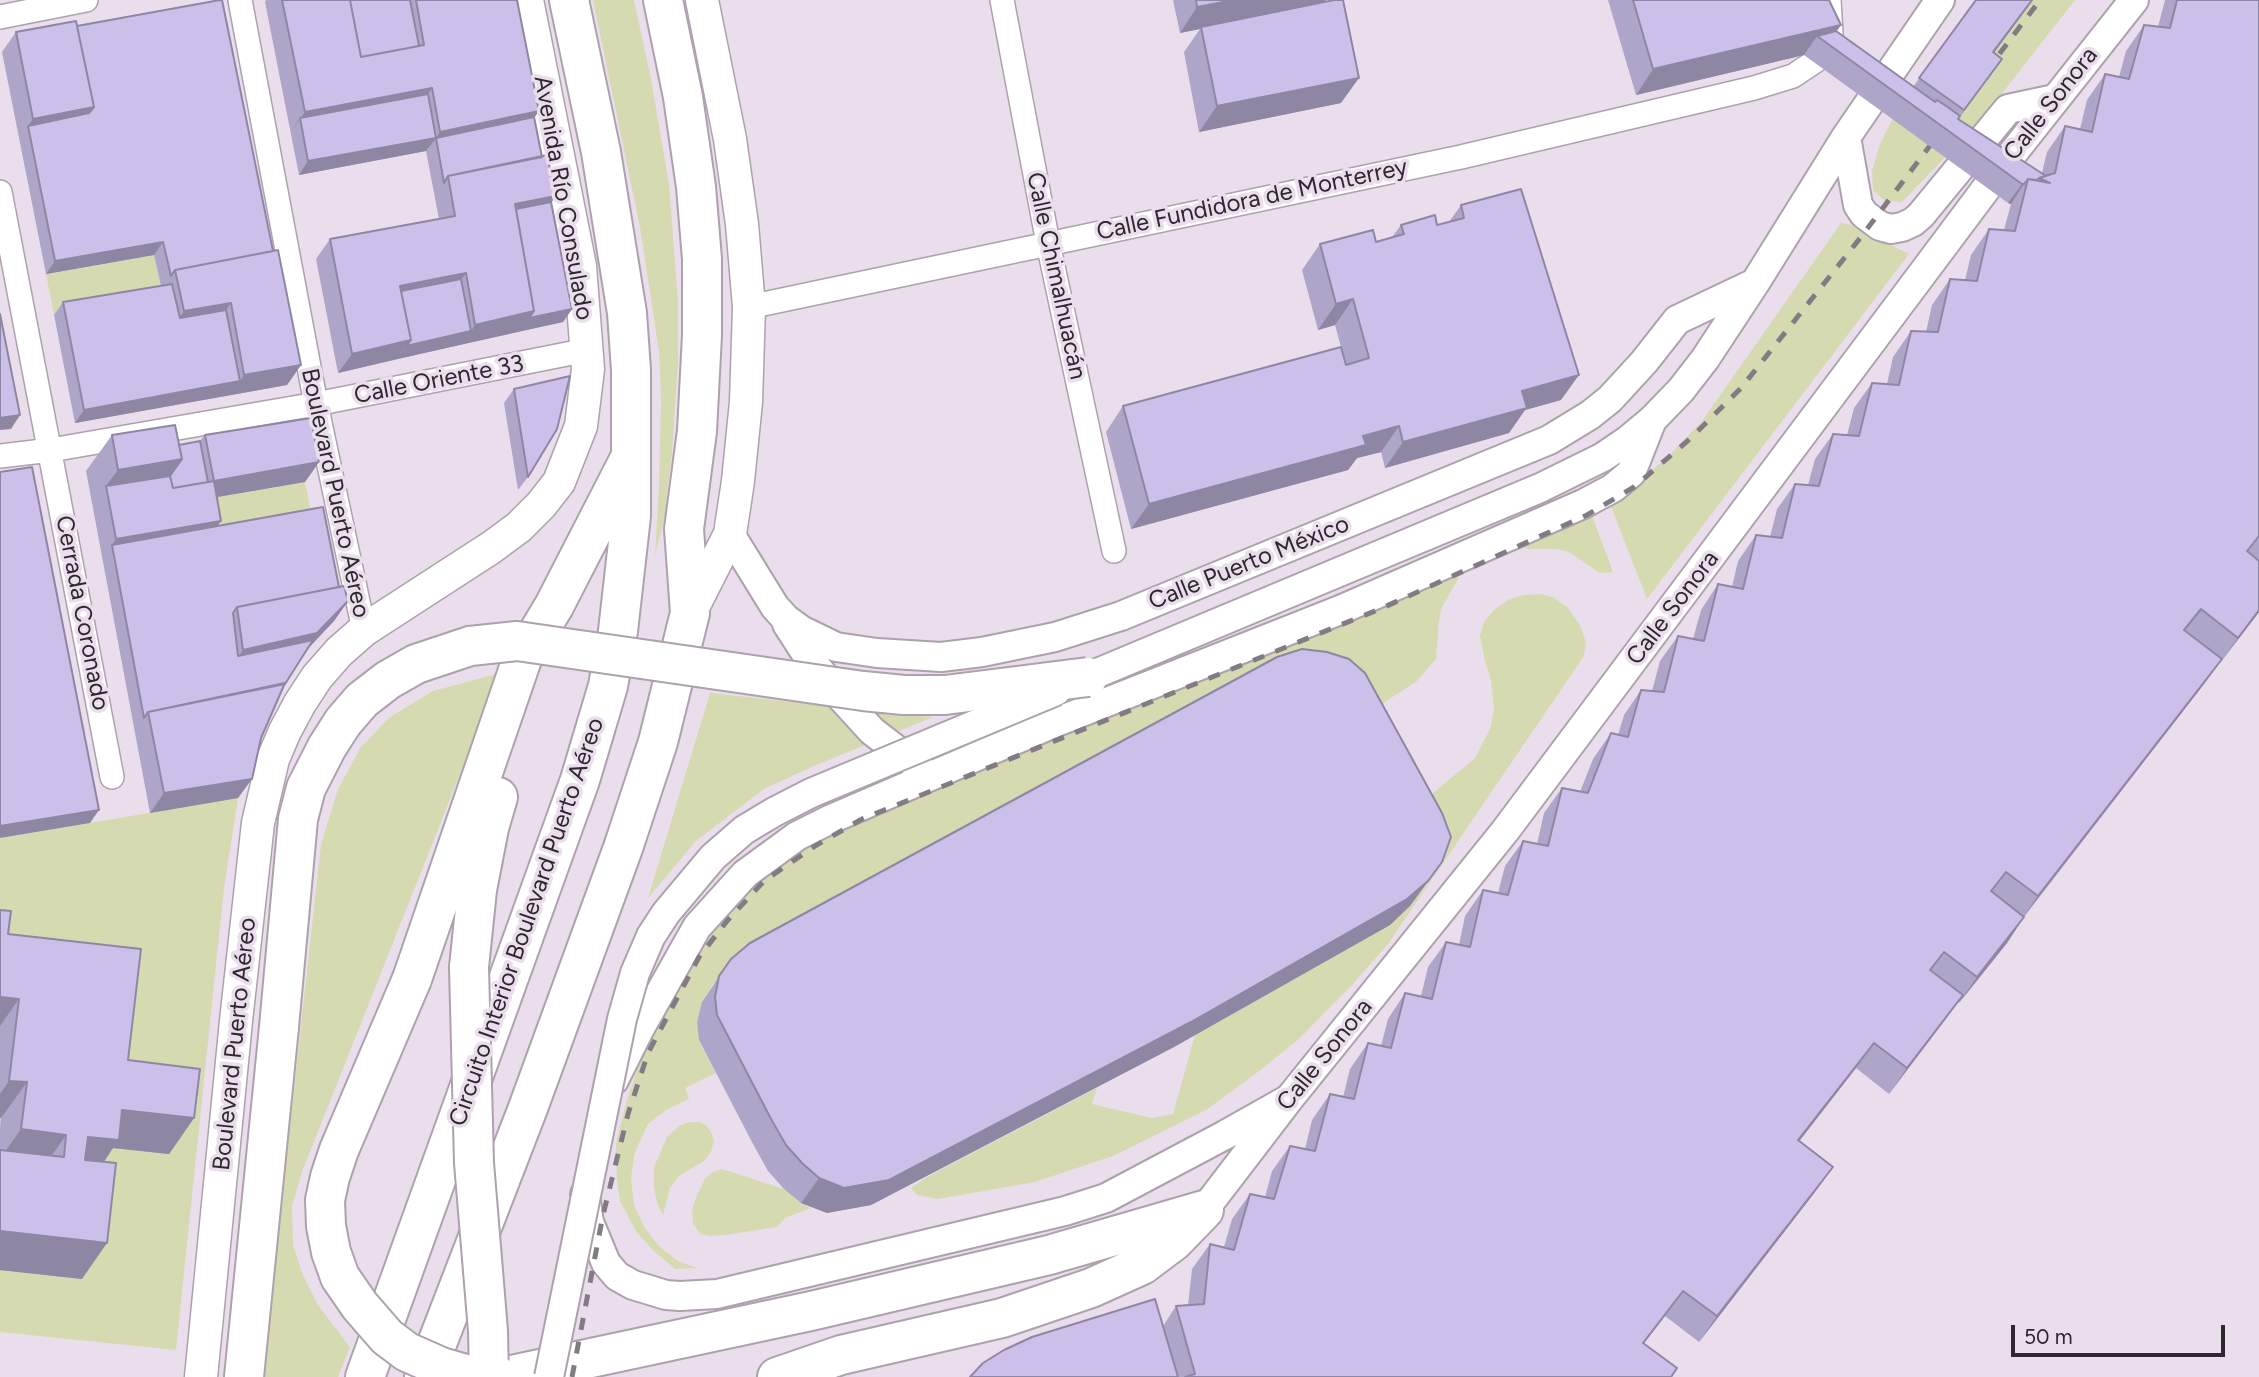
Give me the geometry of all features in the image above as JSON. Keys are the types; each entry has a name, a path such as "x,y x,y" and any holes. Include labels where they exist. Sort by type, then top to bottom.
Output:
{"highway":[{"name":"Circuito Interior Boulevard Puerto Aéreo","path":"365,1377 580,780 608,686 625,577 631,516 632,454 631,370 626,313 601,152 569,0"},
{"path":"424,1377 528,1108 623,848 658,742 690,613 684,529 697,431 702,335 702,259 696,187 683,97 663,0"},
{"path":"632,454 554,606 522,659 412,979 330,1177 325,1200 331,1252 340,1277 360,1306 387,1337 407,1352 441,1367 469,1375 501,1377 811,1311 1049,1255 1204,1210"},
{"path":"489,1377 488,1331 474,1163 469,967 477,890 489,828 511,754 537,684 554,606"},
{"path":"244,1377 298,819 306,788 332,739 362,700 388,680 416,664 470,646 517,641 904,695 945,695 1088,677"},
{"path":"777,1377 841,1355 1002,1318 1091,1289 1142,1265 1174,1241 1204,1210"}],"main road":[{"name":"Avenida Río Consulado","path":"363,630 519,527 559,482 581,426 586,396 587,351 580,266 527,0"},
{"path":"690,613 730,534 746,402 749,307 742,224 730,139 702,0"},
{"name":"Boulevard Puerto Aéreo","path":"201,1377 237,1008 258,822 265,788 285,732 311,685 339,652 363,630"}],"street":[{"path":"0,17 86,0"},
{"name":"Boulevard Puerto Aéreo","path":"240,0 316,404 363,630"},
{"name":"Calle Chimalhuacán","path":"1002,0 1048,243 1114,551"},
{"name":"Calle Fundidora de Monterrey","path":"749,307 1461,156 1754,88 1793,76 1823,56 1831,33 1829,0"},
{"path":"549,1377 622,1019 635,973 651,936 671,905 713,857 744,830 811,793 1540,488 1603,457 1652,420 1681,390 1705,359 1846,137 1940,0"},
{"path":"2103,38 2105,0"},
{"name":"Calle Sonora","path":"1204,1210 1289,1099 1505,831 2055,99 2134,0"},
{"path":"1846,137 1858,205 1864,214 1880,226 1891,229 1913,222 1921,215 2008,109 2055,99"},
{"name":"Cerrada Coronado","path":"0,192 113,776"},
{"name":"Calle Puerto México","path":"730,534 775,607 801,630 836,647 941,657 1022,645 1088,628 1134,611 1549,440 1590,415 1610,399 1677,320 1755,283"},
{"name":"Calle Oriente 33","path":"0,456 51,450 316,404 587,351"},
{"path":"1289,1099 1105,1198 1065,1211 717,1294 666,1295 633,1285 617,1276 606,1264 589,1222 585,1195 604,1106 615,1076 697,927 745,874 797,836 831,819 1059,721 1340,610 1583,504 1613,488 1631,472 1652,420"},
{"path":"775,607 807,655 872,731 930,776"}],"green space":[{"path":"593,0 634,0 669,184 678,301 678,363 664,520 655,556 661,399 659,352 640,227"},
{"path":"2033,0 2075,0 1982,119 1902,202 1885,201 1873,190 1872,171 1880,144 1901,103 1975,78"},
{"path":"1841,223 1909,254 1647,599 1608,499 1622,492 1665,460 1702,421"},
{"path":"154,255 163,297 54,315 46,274"},
{"path":"305,482 313,521 207,541 200,500"},
{"path":"1590,510 1613,572 1600,573 1569,552 1528,549 1521,546"},
{"path":"1459,572 1458,579 1442,607 1436,659 1416,682 1386,701 1363,728 732,968 713,984 702,1002 697,1022 699,1041 716,1073 685,1088 689,1099 666,1110 648,1124 635,1152 631,1178 634,1205 645,1228 659,1246 678,1261 697,1268 675,1269 637,1233 620,1201 616,1143 641,1058 693,961 722,920 761,880 813,842 866,813"},
{"path":"1541,594 1553,597 1567,607 1580,625 1586,642 1584,656 1388,944 1299,1039 1206,1110 1113,1156 1035,1182 938,1199 917,1195 911,1188 927,1177 1097,1088 1092,1104 1152,1118 1173,1114 1195,1035 1390,925 1410,906 1424,887 1433,863 1410,812 1475,758 1490,729 1494,709 1491,680 1480,636 1484,622 1508,600 1523,595"},
{"path":"500,673 302,1172 292,1206 293,1245 303,1275 318,1305 350,1347 338,1377 262,1377 321,845 338,789 361,747 390,717 433,691"},
{"path":"710,693 933,717 764,789 696,841 648,898"},
{"path":"238,798 224,888 176,1350 0,1332 0,838"},
{"path":"688,1122 706,1125 714,1141 711,1152 704,1161 679,1176 670,1188 663,1215 654,1187 654,1167 667,1137"},
{"path":"722,1169 784,1189 811,1208 785,1218 777,1227 726,1235 700,1234 693,1223 692,1209 705,1179"}],"building":[{"path":"222,0 273,251 175,270 171,276 163,242 55,261 28,126 89,113 94,107 77,26"},
{"path":"282,0 350,0 361,57 424,45 416,0 517,0 539,111 440,132 432,88 305,112"},
{"path":"350,0 410,0 419,46 361,57"},
{"path":"1196,0 1234,0 1197,7"},
{"path":"1343,0 1359,78 1217,106 1201,27"},
{"path":"1633,0 1829,0 1841,25 1653,69"},
{"path":"1976,0 2032,0 1993,52 2002,59 1964,110 1919,78"},
{"path":"2177,0 2259,0 2259,536 2247,551 2259,561 2259,610 2238,638 2201,609 2184,630 2222,659 2038,896 2006,872 1991,891 2024,917 1977,977 1944,952 1930,970 1963,995 1907,1068 1874,1043 1798,1140 1833,1167 1717,1316 1683,1291 1643,1343 1677,1368 1671,1377 1185,1377 1195,1374 1176,1306 1204,1304 1210,1244 1234,1250 1250,1194 1274,1199 1290,1146 1315,1151 1330,1094 1354,1099 1368,1043 1391,1048 1405,993 1432,999 1446,942 1470,947 1483,890 1508,895 1523,841 1548,846 1562,788 1588,793 1611,733 1628,737 1641,690 1664,692 1678,636 1704,641 1718,584 1743,589 1756,535 1782,538 1795,484 1819,486 1833,434 1859,436 1872,383 1899,385 1911,331 1938,332 1950,279 1977,281 1989,229 2015,231 2028,179 2050,183 2039,178 2055,173 2065,126 2092,132 2105,74 2129,79 2144,25 2170,28"},
{"path":"76,21 94,107 33,119 16,32"},
{"path":"1836,31 1935,102 1937,100 1949,108 1960,116 1958,119 2046,176 2037,180 2028,179 2022,184 1817,36"},
{"path":"428,94 436,138 308,161 300,118"},
{"path":"534,117 542,157 448,176 444,183 436,138"},
{"path":"547,155 556,196 515,204 534,311 475,325 466,273 400,286 411,340 352,354 330,239 455,216 448,176"},
{"path":"1521,189 1579,375 1522,391 1527,408 1403,442 1399,426 1363,436 1366,445 1149,504 1123,406 1341,347 1346,365 1369,358 1353,299 1336,304 1320,244 1373,230 1376,242 1404,234 1401,225 1435,215 1437,225 1464,218 1461,205"},
{"path":"551,202 572,309 529,318 534,311 516,209"},
{"path":"278,250 301,365 244,375 231,303 184,311 175,270"},
{"path":"461,279 471,331 406,346 411,340 401,291"},
{"path":"172,284 180,318 226,310 240,381 84,410 63,302"},
{"path":"0,314 20,415 0,418"},
{"path":"570,376 557,429 528,477 514,389"},
{"path":"311,418 319,462 214,481 205,435"},
{"path":"175,425 182,459 118,470 112,435"},
{"path":"200,441 208,482 173,488 170,476 182,459 179,445"},
{"path":"32,467 99,810 0,826 0,472"},
{"path":"170,476 173,488 214,481 221,521 116,539 106,486"},
{"path":"323,507 339,587 237,607 233,613 238,656 313,640 285,684 148,712 144,718 112,545"},
{"path":"344,586 348,601 317,633 243,650 237,607"},
{"path":"1302,649 1327,652 1349,659 1365,673 1442,813 1451,837 1442,862 1428,881 1407,899 1191,1022 889,1180 844,1188 819,1178 802,1163 786,1145 771,1119 717,1015 715,997 719,976 731,959 750,943 1277,657"},
{"path":"285,683 261,738 252,779 164,793 148,712"},
{"path":"0,910 11,911 8,934 141,949 128,1060 200,1069 194,1118 122,1110 119,1140 88,1137 85,1160 116,1163 107,1243 0,1231 0,1150 64,1157 66,1135 21,1129 27,1082 9,1081 19,999 0,997"},
{"path":"1155,1299 1178,1377 970,1377 983,1363 1032,1337"}],"railway":[{"path":"1985,73 2040,0"},
{"path":"572,1377 603,1215 628,1114 648,1053 699,957 727,921 764,881 815,846 862,819 1380,609 1587,515 1634,487 1691,438 1741,388 1941,131"}]}
